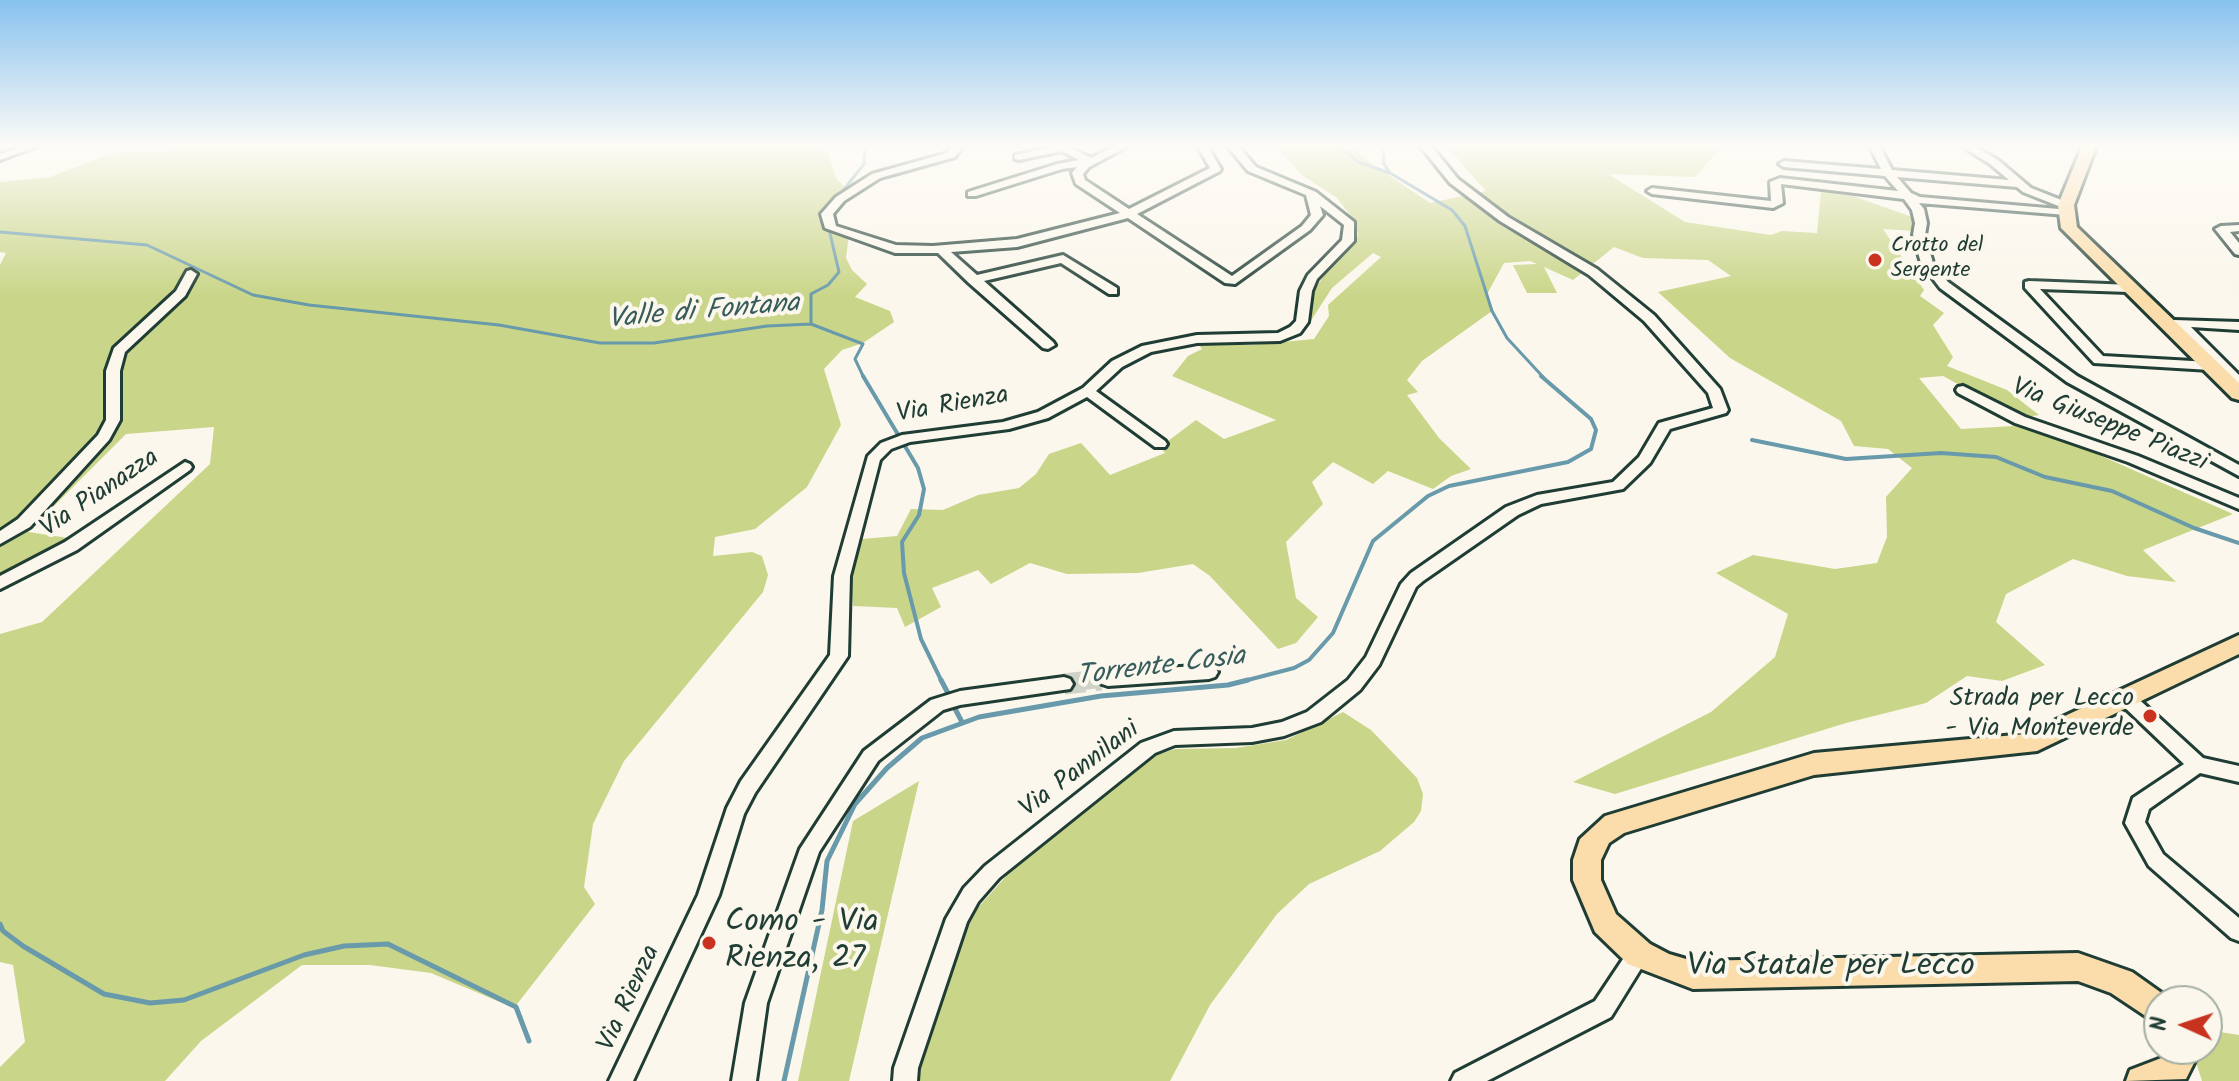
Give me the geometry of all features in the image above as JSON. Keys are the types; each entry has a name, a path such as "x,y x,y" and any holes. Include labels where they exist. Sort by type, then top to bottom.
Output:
{"main road":[{"path":"2070,197 2066,208 2069,228 2239,394"},
{"name":"Via Statale per Lecco","path":"2143,998 2121,982 2078,967 1693,975 1663,966 1639,954 1605,923 1587,880 1590,847 1615,824 1814,764 2028,744 2239,644"},
{"path":"2142,1081 2165,1076 2176,1065"}],"street":[{"path":"842,197 827,214 831,228 895,249 942,250 1017,243 1127,215 1161,197"},
{"path":"1102,197 1208,268 1235,280 1306,228 1318,209 1309,197"},
{"name":"Via Rienza","path":"621,1081 708,895 734,814 763,761 839,656 842,576 870,467 879,452 896,441 917,436 1017,423 1053,411 1088,391 1117,364 1160,345 1197,339 1262,340 1295,330 1304,318 1306,291 1312,278 1351,234 1350,224 1340,213 1317,197"},
{"name":"Via Pannilani","path":"905,1081 906,1068 957,919 971,895 992,872 1148,748 1174,738 1252,735 1284,729 1314,717 1354,685 1373,660 1409,584 1417,577 1512,511 1537,500 1618,486 1645,460 1664,426 1721,410 1715,392 1649,318 1593,272 1504,219 1476,197"},
{"path":"1708,197 1773,205 1777,203 1776,197"},
{"path":"1909,197 1918,209 1919,235 1927,263 1964,302 2072,379 2239,471"},
{"path":"1912,197 2066,208"},
{"path":"2045,197 2066,208"},
{"path":"2239,228 2221,229 2239,251"},
{"path":"942,250 1048,345"},
{"path":"973,280 1063,259 1113,291"},
{"name":"Via Pianazza","path":"0,539 24,523 104,437 113,420 113,371 119,351 181,293 191,274"},
{"path":"2129,288 2029,285 2099,360 2210,366"},
{"path":"2239,326 2179,323 2239,383"},
{"name":"Via Giuseppe Piazzi","path":"1963,390 2020,420 2133,459 2239,504"},
{"path":"1088,391 1160,444"},
{"name":"Via Pianazza","path":"0,583 71,546 185,467"},
{"path":"1108,679 1209,672"},
{"path":"744,1081 762,981 810,849 871,756 937,705 960,698 1064,684"},
{"path":"2126,698 2197,765 2239,774"},
{"path":"2197,765 2140,804 2135,823 2156,860 2239,931"},
{"path":"1463,1081 1603,1009 1639,954"}],"green space":[{"path":"0,197 850,197 830,214 836,229 849,235 846,258 852,270 867,284 855,297 890,311 894,322 863,343 842,350 824,369 841,425 807,487 755,529 715,537 713,556 752,552 762,556 768,575 763,592 624,761 593,824 584,887 595,904 514,1008 431,973 370,965 302,965 201,1041 165,1081 0,1081 0,1067 25,1042 13,965 0,962 0,634 42,622 210,464 214,427 126,434 28,532 82,540 0,583 0,265 6,253 0,252"},
{"path":"1422,197 1430,203 1456,197 1646,197 1685,222 1771,235 1782,231 1817,233 1820,197 1857,197 1918,219 1914,231 1883,229 1924,290 1920,296 1944,313 1933,325 1953,357 1947,366 2007,390 2039,415 2020,418 1943,376 1919,378 1961,429 2031,425 2233,514 2143,550 2176,582 2127,576 2073,559 2006,594 1996,622 2045,665 2002,681 1967,676 1926,703 1846,723 1615,794 1573,782 1711,712 1775,657 1788,614 1716,573 1753,555 1835,569 1877,563 1887,537 1886,497 1912,468 1888,449 1854,446 1841,421 1730,358 1658,292 1731,276 1708,260 1643,258 1614,247 1573,280 1544,267 1557,293 1527,293 1513,265 1537,264 1530,261 1504,263 1486,296 1492,311 1422,361 1407,380 1418,392 1407,395 1439,438 1471,469 1451,476 1433,489 1388,471 1373,484 1333,462 1312,482 1323,504 1286,542 1296,598 1318,617 1296,643 1278,649 1210,576 1193,564 1138,573 1067,574 1030,563 991,584 978,570 932,588 941,607 905,627 897,608 853,606 851,578 862,539 897,536 911,509 943,510 978,495 1019,488 1036,474 1049,454 1081,443 1110,475 1165,453 1160,447 1196,420 1224,439 1276,420 1172,376 1188,356 1202,349 1199,345 1205,343 1251,345 1314,339 1329,316 1328,305 1381,257 1373,253 1332,288 1310,322 1314,292 1329,266 1358,236 1356,223 1337,198"},
{"path":"1343,712 1371,730 1417,778 1423,794 1421,811 1414,822 1380,851 1309,884 1277,914 1210,1005 1170,1081 909,1081 944,972 976,910 1031,848 1134,768 1157,755 1175,749 1236,748 1286,740"},
{"path":"919,781 849,1081 798,1081 853,821"},
{"path":"2223,1032 2239,1035 2239,1081 2202,1081 2197,1065 2223,1065"}],"waterway":[{"name":"Torrente Cosia","path":"1431,197 1452,210 1465,226 1492,311 1507,338 1544,378"},
{"path":"811,324 811,294 828,285 839,272 828,225"},
{"name":"Valle di Fontana","path":"0,232 147,245 253,295 309,305 499,325 600,343 654,343 767,326 811,324"},
{"name":"Valle di Fontana","path":"811,324 863,344 855,359 863,376"},
{"name":"Valle di Fontana","path":"863,376 918,468 924,489 919,515 902,542 904,573 921,639 941,681"},
{"name":"Torrente Cosia","path":"1240,682 1294,668 1309,660 1333,633 1373,541 1428,496 1449,486 1568,462 1591,449 1596,430 1591,419 1541,376"},
{"path":"1752,440 1846,459 1941,453 1996,457 2045,477 2112,491 2194,528 2239,543"},
{"name":"Torrente Cosia","path":"1240,682 1248,680"},
{"name":"Valle di Fontana","path":"941,681 950,697"},
{"name":"Torrente Cosia","path":"784,1081 822,910 827,861 855,804 887,768 922,738 979,717 1101,696 1240,682"},
{"name":"Valle di Fontana","path":"953,705 962,722"},
{"path":"0,924 3,931 23,946 104,994 150,1003 184,1000 304,955 344,946 388,944 516,1007 529,1041"}],"tunnel":[{"path":"1088,681 1108,679"},
{"path":"1088,681 1101,680"},
{"path":"1064,684 1088,681"},
{"path":"1083,682 1088,681"}],"place":[{"name":"Crotto del Sergente","path":"1875,260"},
{"name":"Strada per Lecco - Via Monteverde","path":"2150,716"},
{"name":"Como - Via Rienza, 27","path":"709,943"}]}
